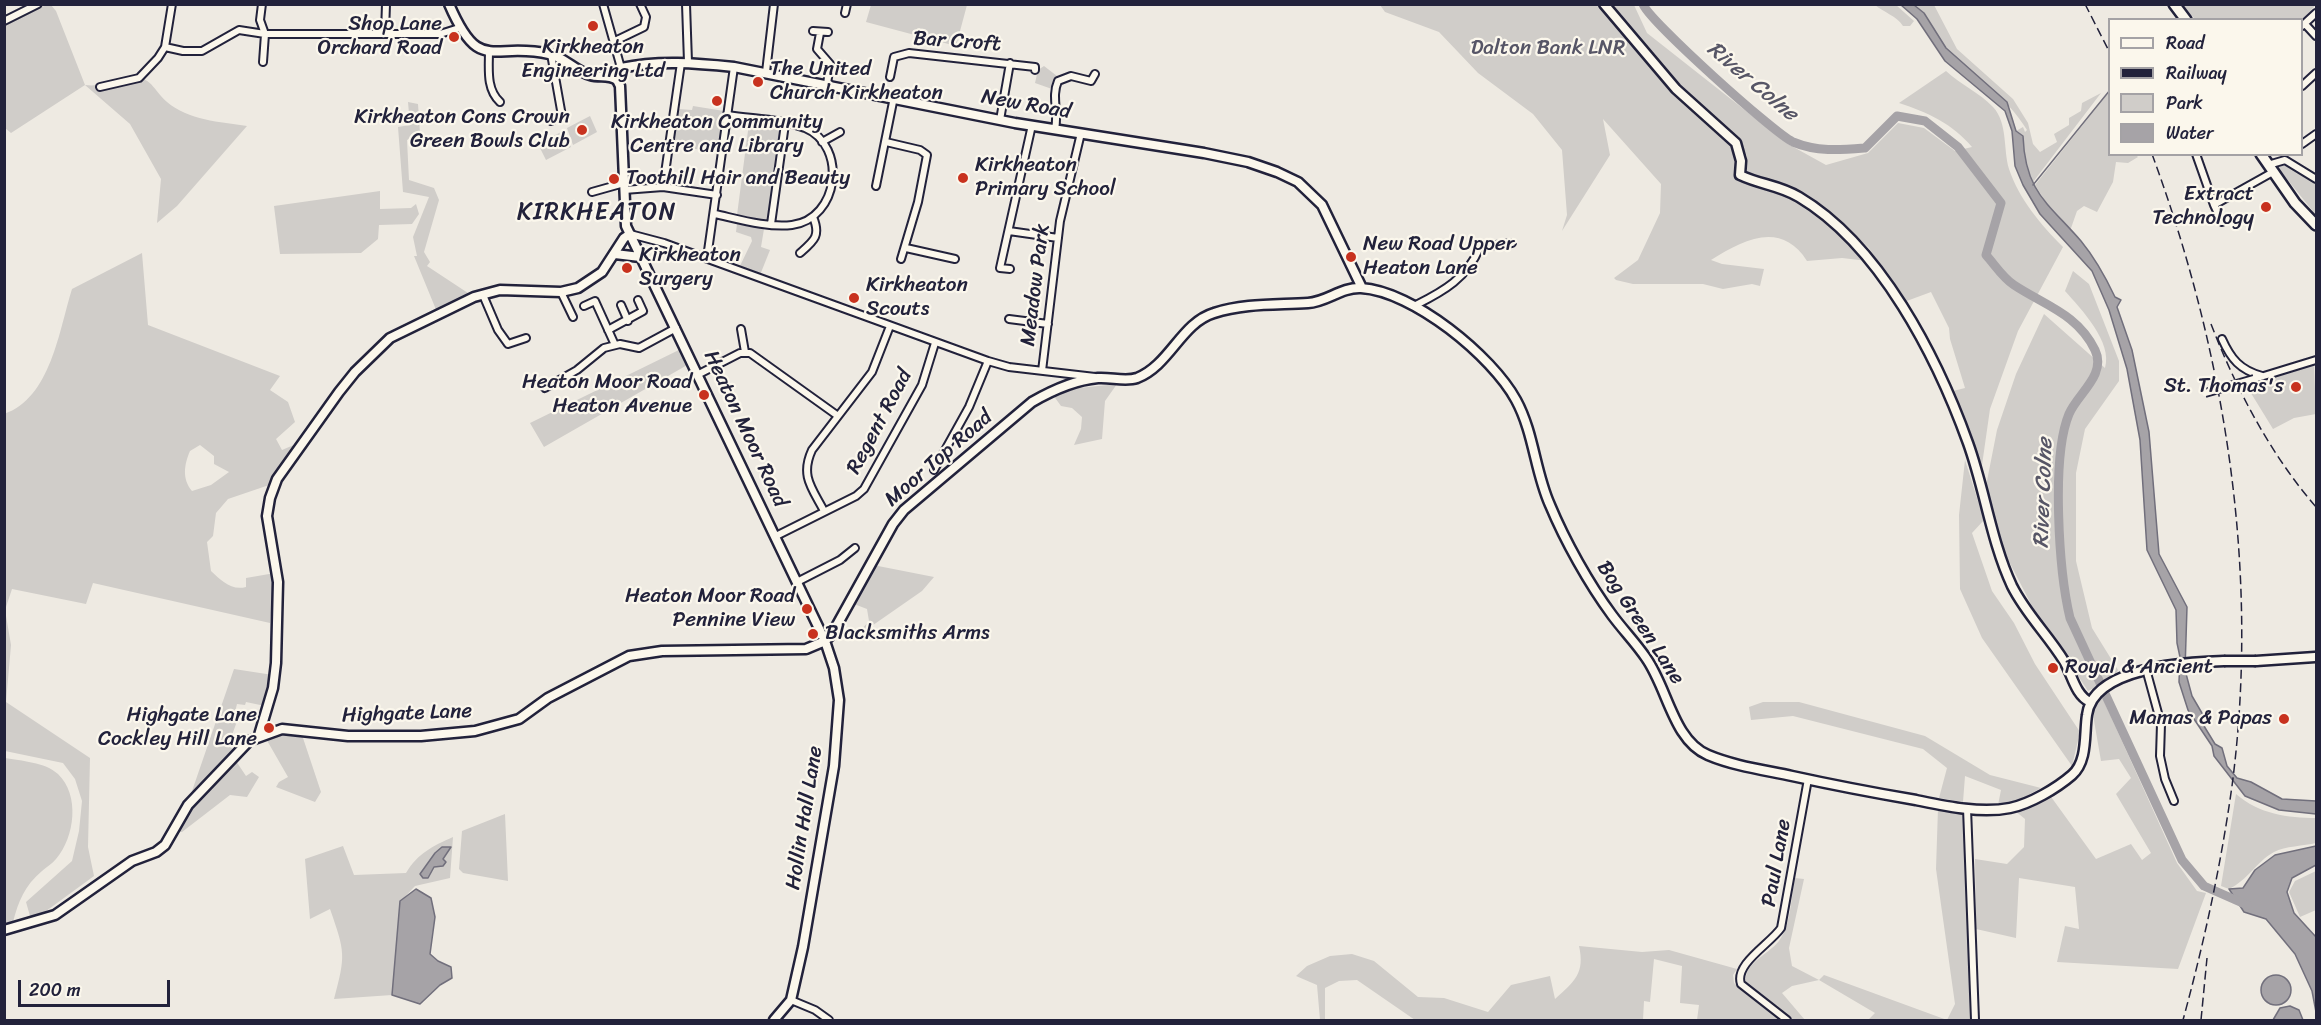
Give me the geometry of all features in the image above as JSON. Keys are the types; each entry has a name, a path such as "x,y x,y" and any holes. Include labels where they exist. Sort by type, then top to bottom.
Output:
{"main road":[{"path":"2174,4 2184,18"},
{"path":"2262,156 2295,203 2316,225"}],"street":[{"path":"4,21 38,4"},
{"path":"100,87 139,78 165,47 172,4"},
{"path":"262,4 260,20 265,34 263,62"},
{"path":"385,33 386,4"},
{"path":"449,4 459,28 470,43 489,51 551,54 589,75 612,76 617,80 621,68 603,4"},
{"path":"615,41 644,27 646,17 640,4"},
{"path":"663,187 685,62 686,4"},
{"path":"766,72 774,4"},
{"path":"1604,4 1676,89 1736,142 1741,160 1740,176 1780,186 1802,199 1870,258 1911,320 1968,444 2003,565 2017,595 2064,662 2080,694 2091,702 2117,682 2146,669 2171,663 2256,661 2316,656"},
{"path":"2316,13 2303,25 2316,36"},
{"path":"165,47 183,51 202,51 239,30 265,34 440,34 459,28"},
{"path":"827,84 830,64 817,49 816,32 828,32"},
{"path":"489,51 489,81 493,96 500,102"},
{"name":"Bar Croft","path":"890,77 894,57 909,53 1010,63 1035,67 1035,70"},
{"path":"551,54 562,116 551,121"},
{"name":"New Road","path":"621,68 637,64 685,62 734,67 1000,120 1248,162 1298,182 1322,205 1362,288"},
{"path":"1000,120 1010,63"},
{"path":"707,258 734,67"},
{"path":"2303,84 2316,73"},
{"path":"1055,129 1057,113 1054,98 1058,81 1071,76 1092,82 1095,74"},
{"name":"Heaton Moor Road","path":"617,80 620,86 626,226 699,374 825,641"},
{"path":"876,186 894,98"},
{"path":"715,214 771,224 793,225 813,217 828,199 832,180 832,158 822,142 804,128 728,115"},
{"path":"771,224 785,124"},
{"path":"1010,269 1000,268 1032,125"},
{"path":"822,142 840,132"},
{"name":"Meadow Park","path":"1042,371 1058,238 1081,133"},
{"path":"2304,139 2316,134"},
{"path":"886,142 920,150 927,155 906,248 901,259"},
{"path":"2197,156 2222,222"},
{"path":"2214,205 2284,160 2316,179"},
{"path":"592,192 624,186 663,187 717,195"},
{"path":"800,253 815,241 818,234 813,217"},
{"path":"1009,231 1058,238"},
{"path":"4,930 55,915 132,861 156,852 165,845 188,805 249,741 259,735 273,688 276,663 278,582 267,516 277,479 345,385 390,338 483,295 500,290 561,292 578,288 606,267 624,238 630,234 707,258 988,361 1042,371 1085,374 1097,378"},
{"path":"1416,306 1445,290 1464,275 1480,248 1512,243"},
{"path":"906,248 955,259"},
{"path":"615,254 640,257"},
{"name":"Bog Green Lane","path":"1362,288 1416,306 1444,325 1501,375 1519,405 1549,504 1589,580 1647,660 1664,688 1684,739 1695,749 1712,757 1808,779 1967,808 2010,808 2029,801 2074,773 2082,760 2091,702"},
{"name":"Moor Top Road","path":"825,641 832,633 892,524 917,497 1032,402 1048,393 1097,378 1136,378 1162,362 1196,322 1212,313 1245,306 1316,302 1342,291 1362,288"},
{"path":"561,292 573,317"},
{"path":"483,295 498,330 508,344 526,338"},
{"path":"608,330 643,311 638,300"},
{"path":"584,306 595,301 615,345"},
{"path":"621,305 628,321"},
{"path":"1009,319 1048,324"},
{"path":"824,511 807,478 806,464 812,450 872,372 890,326"},
{"path":"542,384 545,388 577,370 604,348 615,345 639,348 676,328"},
{"path":"741,329 745,352 838,416"},
{"path":"2222,339 2230,356 2238,364 2247,372 2263,376"},
{"name":"Regent Road","path":"776,536 856,496 864,489 922,385 935,343"},
{"path":"699,374 745,352"},
{"path":"2205,393 2316,360"},
{"path":"934,470 969,407 988,361"},
{"path":"797,582 840,560 855,548"},
{"name":"Highgate Lane","path":"259,735 282,729 348,736 421,736 475,731 519,719 548,698 629,656 662,651 806,649 825,641"},
{"name":"Hollin Hall Lane","path":"791,1000 803,947 834,766 838,700 834,668 825,641"},
{"path":"2146,669 2161,724 2160,756 2165,779 2174,801"},
{"name":"Paul Lane","path":"1787,1020 1741,984 1739,977 1741,968 1773,940 1781,928 1808,779"},
{"path":"1967,808 1975,1020"},
{"path":"774,1020 791,1000 815,1010 829,1020"}],"green space":[{"path":"871,4 967,5 956,46 866,22"},
{"path":"2316,4 2303,21 2303,18 2194,18 2181,5"},
{"path":"46,5 51,5 56,11 85,85 11,133 5,128 4,26"},
{"name":"Dalton Bank LNR","path":"1380,5 1634,5 1647,33 1788,144 1826,165 1868,153 1898,123 1924,128 1955,151 1972,147 1957,132 1939,120 1899,103 1946,71 1982,97 1998,113 2001,121 2007,161 2013,180 2039,221 2063,247 2018,331 1990,409 1981,472 1949,392 1965,388 1950,339 1949,328 1931,292 1904,302 1869,248 1804,193 1747,172 1747,156 1738,138 1676,82 1641,40 1635,47 1673,92 1732,145 1736,176 1792,198 1815,214 1868,261 1842,258 1807,261 1797,248 1774,237 1749,241 1711,260 1722,264 1764,269 1760,286 1752,284 1723,289 1703,284 1633,284 1616,280 1614,278 1638,260 1660,213 1661,184 1603,119 1610,155 1562,231 1567,215 1562,150 1533,114 1478,73 1439,32 1385,12"},
{"path":"1875,5 1896,5 1914,21 1910,26 1903,26 1897,19"},
{"path":"1914,5 1934,5 1957,49 2013,99 2028,123 2033,144 2040,152 2057,142 2054,134 2069,125 2069,118 2081,111 2082,103 2101,93 2033,182 2025,165 2023,136 2016,131 2023,127 2025,132 2027,130 2009,106 1948,50 1924,15"},
{"path":"1044,66 1057,76 1052,89 1035,83 1038,70"},
{"path":"129,77 141,78 167,102 185,113 247,126 177,206 157,223 161,179 130,124 85,85 100,85"},
{"path":"2108,93 2108,156 2138,157 2128,163 2116,162 2113,182 2097,212 2084,206 2077,211 2070,231 2054,215 2035,185"},
{"path":"408,102 418,104 420,133 407,140 409,180 434,188 439,200 424,252 430,262 427,266 471,295 437,312 414,256 417,256 413,237 429,197 403,192 398,127 410,125"},
{"path":"693,106 724,111 718,152 673,146 678,109 692,110"},
{"name":"Kirkheaton Cons Crown Green Bowls Club","path":"590,116 597,132 573,145 567,128"},
{"path":"749,123 780,128 782,132 769,219 765,220 737,215"},
{"path":"563,131 571,147 546,160 538,144"},
{"path":"2284,163 2316,182 2316,215 2278,168"},
{"path":"380,191 380,209 411,208 416,204 419,214 412,224 379,225 378,239 361,253 280,254 274,206"},
{"path":"737,224 764,229 761,247 770,250 760,275 739,268 752,241 751,237 736,232"},
{"path":"142,253 148,325 280,376 270,390 288,402 295,422 276,439 282,450 296,444 272,484 228,499 216,513 213,536 207,542 211,571 231,586 246,587 246,578 275,573 270,623 93,583 86,604 12,589 5,610 11,645 6,702 90,758 88,847 94,876 42,914 30,916 26,902 72,861 79,831 82,801 75,779 63,763 5,751 4,414 20,406 43,378 51,361 72,289","holes":["200,445 214,456 214,464 229,472 211,485 192,491 185,472 190,451"]},
{"path":"2073,271 2089,284 2119,361 2119,381 2085,429 2076,473 2076,561 2092,628 2118,670 2113,679 2088,691 2032,606 2000,544 1985,491 1997,430 2016,374 2044,314 2105,368 2106,358 2100,337 2087,316 2065,291"},
{"path":"683,348 689,364 544,447 530,423"},
{"path":"2314,363 2316,414 2294,418 2273,429 2246,385"},
{"path":"1117,384 1105,401 1102,439 1074,445 1081,429 1082,417 1072,408 1061,406 1053,395 1079,388"},
{"path":"1965,460 1984,520 1972,533 1992,591 2014,623 2035,664 2080,732 2072,766 1982,638 1960,589 1959,515"},
{"path":"873,565 934,577 922,591 853,639 869,621 867,609 854,604"},
{"path":"234,669 273,675 265,706 246,702 245,705 237,704 235,712 240,713 228,746 236,751 191,794"},
{"path":"2102,697 2177,863 2197,891 2206,893 2178,969 2057,962 2065,926 2079,929 2075,887 2019,878 2016,938 1976,929 1975,859 2007,864 2024,847 2025,819 2014,810 2049,794 2096,859 2131,844 2142,860 2151,853 2116,794 2131,778 2119,759 2101,761 2092,709"},
{"path":"1763,702 1799,702 1925,736 1990,775 2041,788 2015,802 1998,805 2001,790 1965,776 1963,802 1939,798 1947,768 1923,749 1793,716 1751,720 1749,707"},
{"path":"282,733 302,735 321,792 315,802 276,787 279,782 288,777 265,737"},
{"path":"5,758 40,764 58,774 70,793 72,816 71,828 62,850 54,861 31,882 20,901 13,922 5,925"},
{"path":"236,761 246,776 252,772 259,777 247,797 230,795 182,832 178,832 192,806"},
{"path":"2236,794 2254,806 2274,814 2316,818 2316,843 2274,852 2242,881 2229,889 2221,886"},
{"path":"1938,808 1963,812 1972,1020 1947,1020 1955,1004 1936,869"},
{"path":"505,814 508,881 463,873 459,869 462,831"},
{"path":"453,837 450,878 415,886 400,902 392,995 334,999 342,963 339,935 330,909 310,919 305,859 343,846 354,875 406,873 427,851"},
{"path":"2316,871 2316,910 2300,917 2289,892 2295,881"},
{"path":"1795,878 1804,879 1789,948 1792,966 1819,980 1792,986 1782,993 1805,1020 1790,1020 1746,983 1748,970 1779,941 1783,934"},
{"path":"1579,946 1642,952 1669,950 1737,969 1733,975 1734,983 1779,1020 1697,1020 1699,1005 1680,1003 1682,966 1654,959 1650,1002 1644,1001 1643,1020 1415,1020 1357,980 1339,981 1325,988 1325,1020 1320,1020 1317,985 1296,976 1307,966 1330,956 1352,954 1374,961 1418,997 1444,998 1488,1012 1511,985 1550,976 1555,999 1577,976 1581,963"},
{"path":"1824,975 1947,1020 1868,1020 1875,1013 1819,980"}],"water":[{"path":"1901,5 1914,5 1924,13 1946,48 2007,102 2016,131 2023,136 2028,171 2040,195 2081,241 2100,268 2115,297 2121,300 2117,307 2132,350 2149,432 2159,554 2187,607 2185,670 2192,696 2206,720 2204,726 2215,744 2222,748 2227,766 2237,778 2251,782 2282,799 2316,801 2316,814 2279,810 2245,796 2214,756 2212,746 2188,710 2179,682 2180,657 2177,643 2176,610 2147,550 2140,440 2127,369 2109,310 2092,271 2040,214 2023,185 2015,166 2012,131 2005,111 1945,61 1917,19"},
{"path":"2316,846 2316,865 2292,878 2287,892 2294,913 2316,937 2316,1012 2312,991 2295,954 2266,919 2244,912 2229,889 2243,888 2255,870 2275,855"},
{"path":"442,847 451,847 443,859 446,862 443,866 434,867 428,878 423,878 420,874"},
{"path":"416,889 431,898 435,917 430,954 451,967 452,978 440,985 420,1004 392,995 400,901"},
{"path":"2276,975 2287,979 2291,990 2287,1001 2276,1005 2265,1001 2261,990 2265,979"},
{"path":"2290,1006 2299,1010 2303,1020 2273,1020 2280,1008"}],"waterway":[{"name":"River Colne","path":"1643,4 1666,31 1713,76 1793,142 1820,149 1865,148 1897,116 1925,121 1958,147 2001,203 1986,255 2010,282 2079,327 2088,338 2098,359 2090,384 2069,414 2063,433 2060,458 2060,545 2070,618 2182,860 2204,886 2247,905"},
{"path":"2033,185 2108,92"}],"railway":[{"path":"2085,4 2108,49"},
{"path":"2153,156 2178,230 2200,308 2217,386 2230,466 2239,545 2242,626 2240,706 2228,816 2211,904 2183,1020"},
{"path":"2211,324 2243,397 2256,420 2284,466 2316,507"},
{"path":"2201,1020 2207,958"}],"place":[{"name":"Kirkheaton Engineering Ltd","path":"593,26"},
{"name":"Shop Lane Orchard Road","path":"454,37"},
{"name":"The United Church Kirkheaton","path":"758,82"},
{"name":"Kirkheaton Community Centre and Library","path":"717,101"},
{"name":"Kirkheaton Cons Crown Green Bowls Club","path":"582,130"},
{"name":"Kirkheaton Primary School","path":"963,178"},
{"name":"Toothill Hair and Beauty","path":"614,179"},
{"name":"Extract Technology","path":"2266,207"},
{"name":"New Road Upper Heaton Lane","path":"1351,257"},
{"name":"Kirkheaton Surgery","path":"627,268"},
{"name":"Kirkheaton Scouts","path":"854,298"},
{"name":"St. Thomas's","path":"2296,387"},
{"name":"Heaton Moor Road Heaton Avenue","path":"704,395"},
{"name":"Heaton Moor Road Pennine View","path":"807,609"},
{"name":"Blacksmiths Arms","path":"813,634"},
{"name":"Royal & Ancient","path":"2053,668"},
{"name":"Mamas & Papas","path":"2284,719"},
{"name":"Highgate Lane Cockley Hill Lane","path":"269,728"}],"district":[{"name":"KIRKHEATON","path":"597,213"}]}
